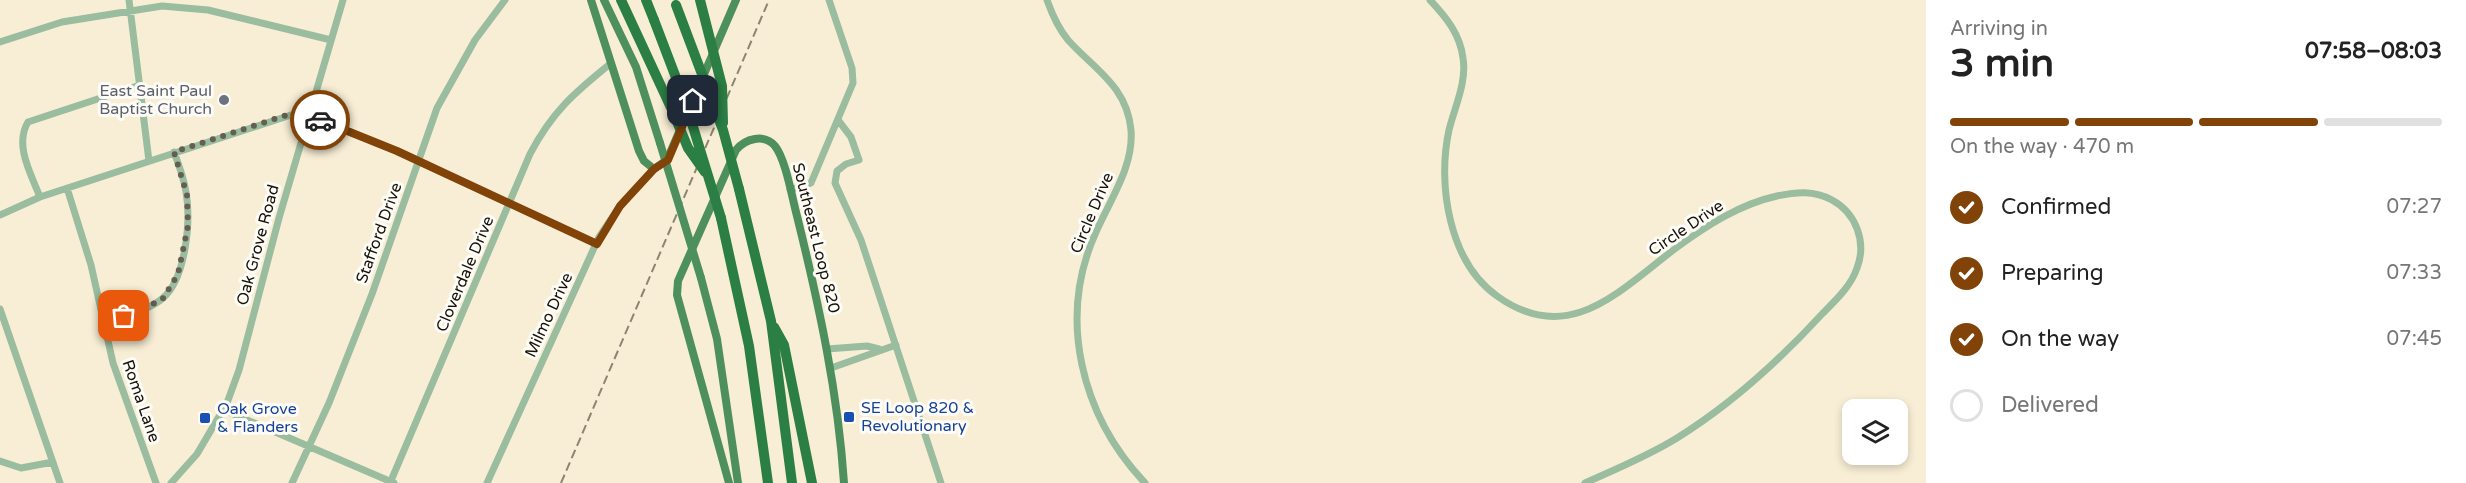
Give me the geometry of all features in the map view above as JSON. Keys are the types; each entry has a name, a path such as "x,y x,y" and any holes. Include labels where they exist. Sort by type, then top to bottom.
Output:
{"highway":[{"path":"621,0 688,148 710,178"},
{"path":"646,0 686,104 721,218 749,346 768,483"},
{"path":"700,0 722,86 723,130"},
{"path":"675,3 723,130 740,189 771,321 792,483"},
{"path":"771,321 784,345 812,483"}],"main road":[{"path":"591,0 639,151 644,161 654,169 668,160 736,0"},
{"path":"604,0 636,66 701,278 717,339 738,483"},
{"name":"Southeast Loop 820","path":"729,483 678,308 678,281 732,158 741,144 758,138 773,144 778,149 790,190 831,368 844,483"}],"street":[{"path":"129,0 148,161"},
{"name":"Oak Grove Road","path":"171,483 197,454 224,410 239,370 343,0"},
{"name":"Stafford Drive","path":"292,483 372,294 437,108 475,40 505,0"},
{"path":"790,190 811,183 853,84 853,75 829,0"},
{"name":"Circle Drive","path":"1047,0 1060,29 1109,77 1117,88 1128,113 1131,141 1125,170 1095,234 1080,280 1078,341 1085,381 1099,419 1118,452 1144,483"},
{"name":"Circle Drive","path":"1430,0 1452,25 1464,60 1464,76 1445,155 1446,184 1454,227 1470,268 1482,284 1509,305 1531,314 1550,317 1585,312 1619,293 1673,250 1719,220 1769,198 1791,193 1820,195 1833,200 1848,213 1859,234 1860,255 1852,278 1802,336 1749,387 1674,440 1585,483"},
{"path":"0,42 62,22 131,9 162,6 196,8 331,40"},
{"name":"Cloverdale Drive","path":"392,482 509,204 541,134 571,95 610,64"},
{"path":"40,197 23,150 22,132 28,122 140,85"},
{"path":"0,215 40,197 287,115 309,116 419,162 597,244"},
{"path":"838,120 851,137 859,160 846,164 837,171 835,183 861,240 941,483"},
{"path":"103,323 155,304 168,294 175,282 185,250 188,226 187,195 174,152"},
{"name":"Milmo Drive","path":"487,483 597,244 620,206 654,169"},
{"name":"Roma Lane","path":"67,188 91,265 117,375 156,483"},
{"path":"0,309 60,483"},
{"path":"831,368 879,349 896,345"},
{"path":"827,349 867,346 879,349"},
{"path":"224,410 392,482"},
{"path":"0,461 21,468 53,462"}],"railway":[{"path":"561,483 769,0"}],"way so far":[{"path":"124,316 162,300 168,294 178,274 185,250 188,226 187,195 174,152 287,115 303,115 320,120"}],"place":[{"name":"East Saint Paul Baptist Church","path":"224,100"},
{"name":"SE Loop 820 & Revolutionary","path":"849,417"},
{"name":"Oak Grove & Flanders","path":"205,418"}],"route":[{"path":"320,120 397,151 597,244 605,227 620,206 654,169 659,168 668,160 693,101"}]}
